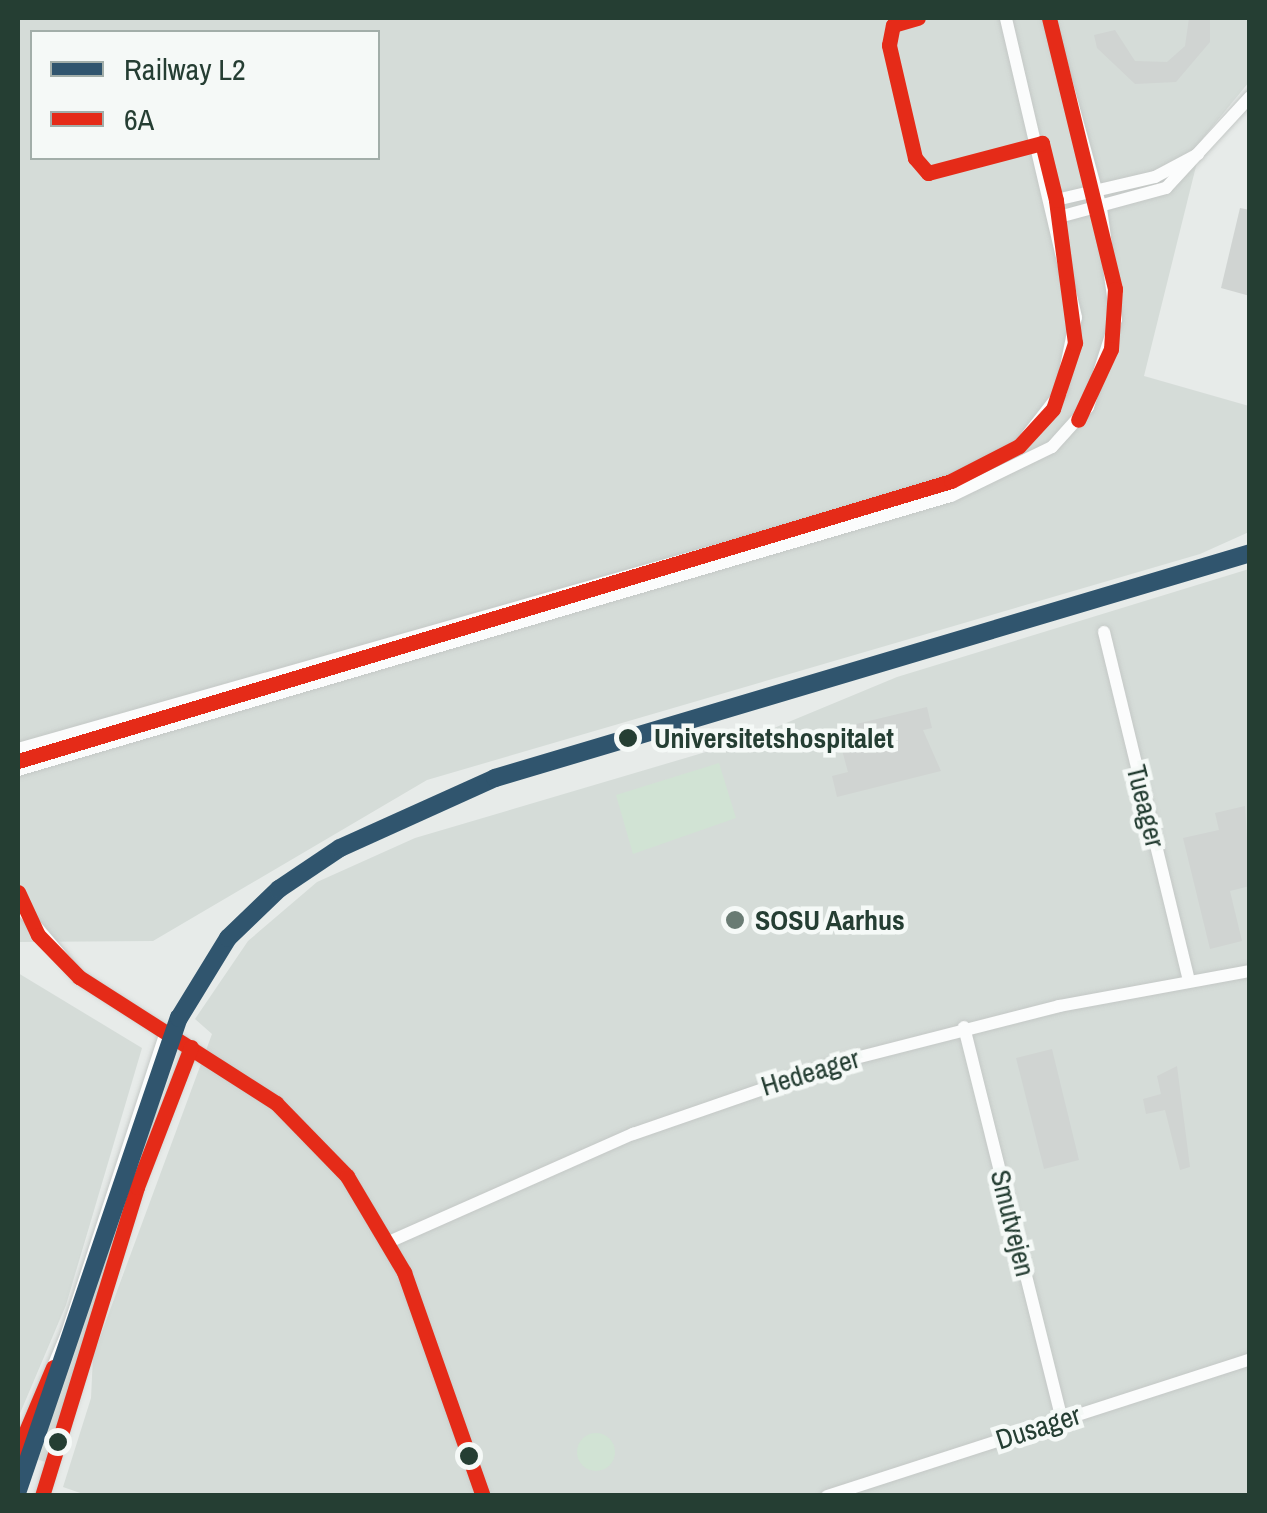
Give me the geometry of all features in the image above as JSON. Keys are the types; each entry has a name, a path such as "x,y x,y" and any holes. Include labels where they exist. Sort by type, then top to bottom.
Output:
{"street":[{"path":"18,749 126,722 860,510 1001,458 1053,409 1070,371 1075,291 1056,200 1006,18"},
{"path":"18,770 1009,474 1073,428 1101,380 1116,319 1100,208 1050,18"},
{"path":"1060,217 1166,188 1250,96"},
{"path":"1056,200 1155,177 1200,152"},
{"name":"Tueager","path":"1104,632 1189,981"},
{"path":"18,760 126,722"},
{"path":"18,892 18,906 79,978 191,1047 310,1132 391,1241 484,1496"},
{"name":"Hedeager","path":"391,1241 693,1111 964,1027 1250,971"},
{"name":"Smutvejen","path":"964,1027 1062,1419"},
{"path":"18,1450 66,1336 166,1031"},
{"path":"42,1496 136,1187 191,1047"},
{"name":"Dusager","path":"827,1496 1250,1359"}],"shaded area":[{"path":"18,18 1249,18 1249,82 1203,138 1144,376 1249,406 1249,532 1200,554 427,780 153,941 18,942"},
{"path":"1249,569 1249,1495 89,1496 63,1487 91,1398 93,1356 212,1034 195,1019 248,941 317,882 415,838 743,741 897,677"},
{"path":"18,973 142,1048 66,1305 18,1418"},
{"path":"156,1069 168,1076 49,1463 19,1454"}],"green space":[{"path":"719,763 736,818 633,854 616,795"},
{"path":"596,1433 609,1439 615,1452 609,1465 596,1471 583,1465 577,1452 583,1439"}],"building":[{"path":"1189,18 1210,18 1210,42 1176,82 1135,84 1097,48 1094,35 1115,30 1135,61 1167,62 1185,46"},
{"path":"1240,208 1250,210 1250,296 1221,288"},
{"path":"927,707 932,728 923,730 941,771 837,797 832,776 848,772 842,750 828,753 823,732"},
{"path":"1245,806 1250,886 1230,891 1242,941 1210,949 1183,838 1219,830 1215,813"},
{"path":"1052,1049 1079,1160 1044,1169 1016,1058"},
{"path":"1177,1066 1190,1167 1180,1170 1165,1110 1146,1114 1143,1099 1161,1094 1157,1076"}],"rail line":[{"name":"L2","path":"18,1490 179,1018 228,938 279,889 340,848 495,778 1250,553"}],"transit line":[{"name":"6A","path":"18,761 951,481 1019,446 1053,409 1075,343 1056,200 1042,143 928,173 915,158 889,45 893,25 918,18"},
{"name":"6A","path":"1049,18 1115,289 1111,349 1078,420"},
{"name":"6A","path":"18,892 38,935 79,977 276,1103 347,1176 404,1272 483,1496"},
{"name":"6A","path":"42,1496 137,1187 191,1047"},
{"name":"6A","path":"18,1450 53,1367"}],"place":[{"name":"Universitetshospitalet","path":"628,738"},
{"name":"SOSU Aarhus","path":"735,920"}]}
